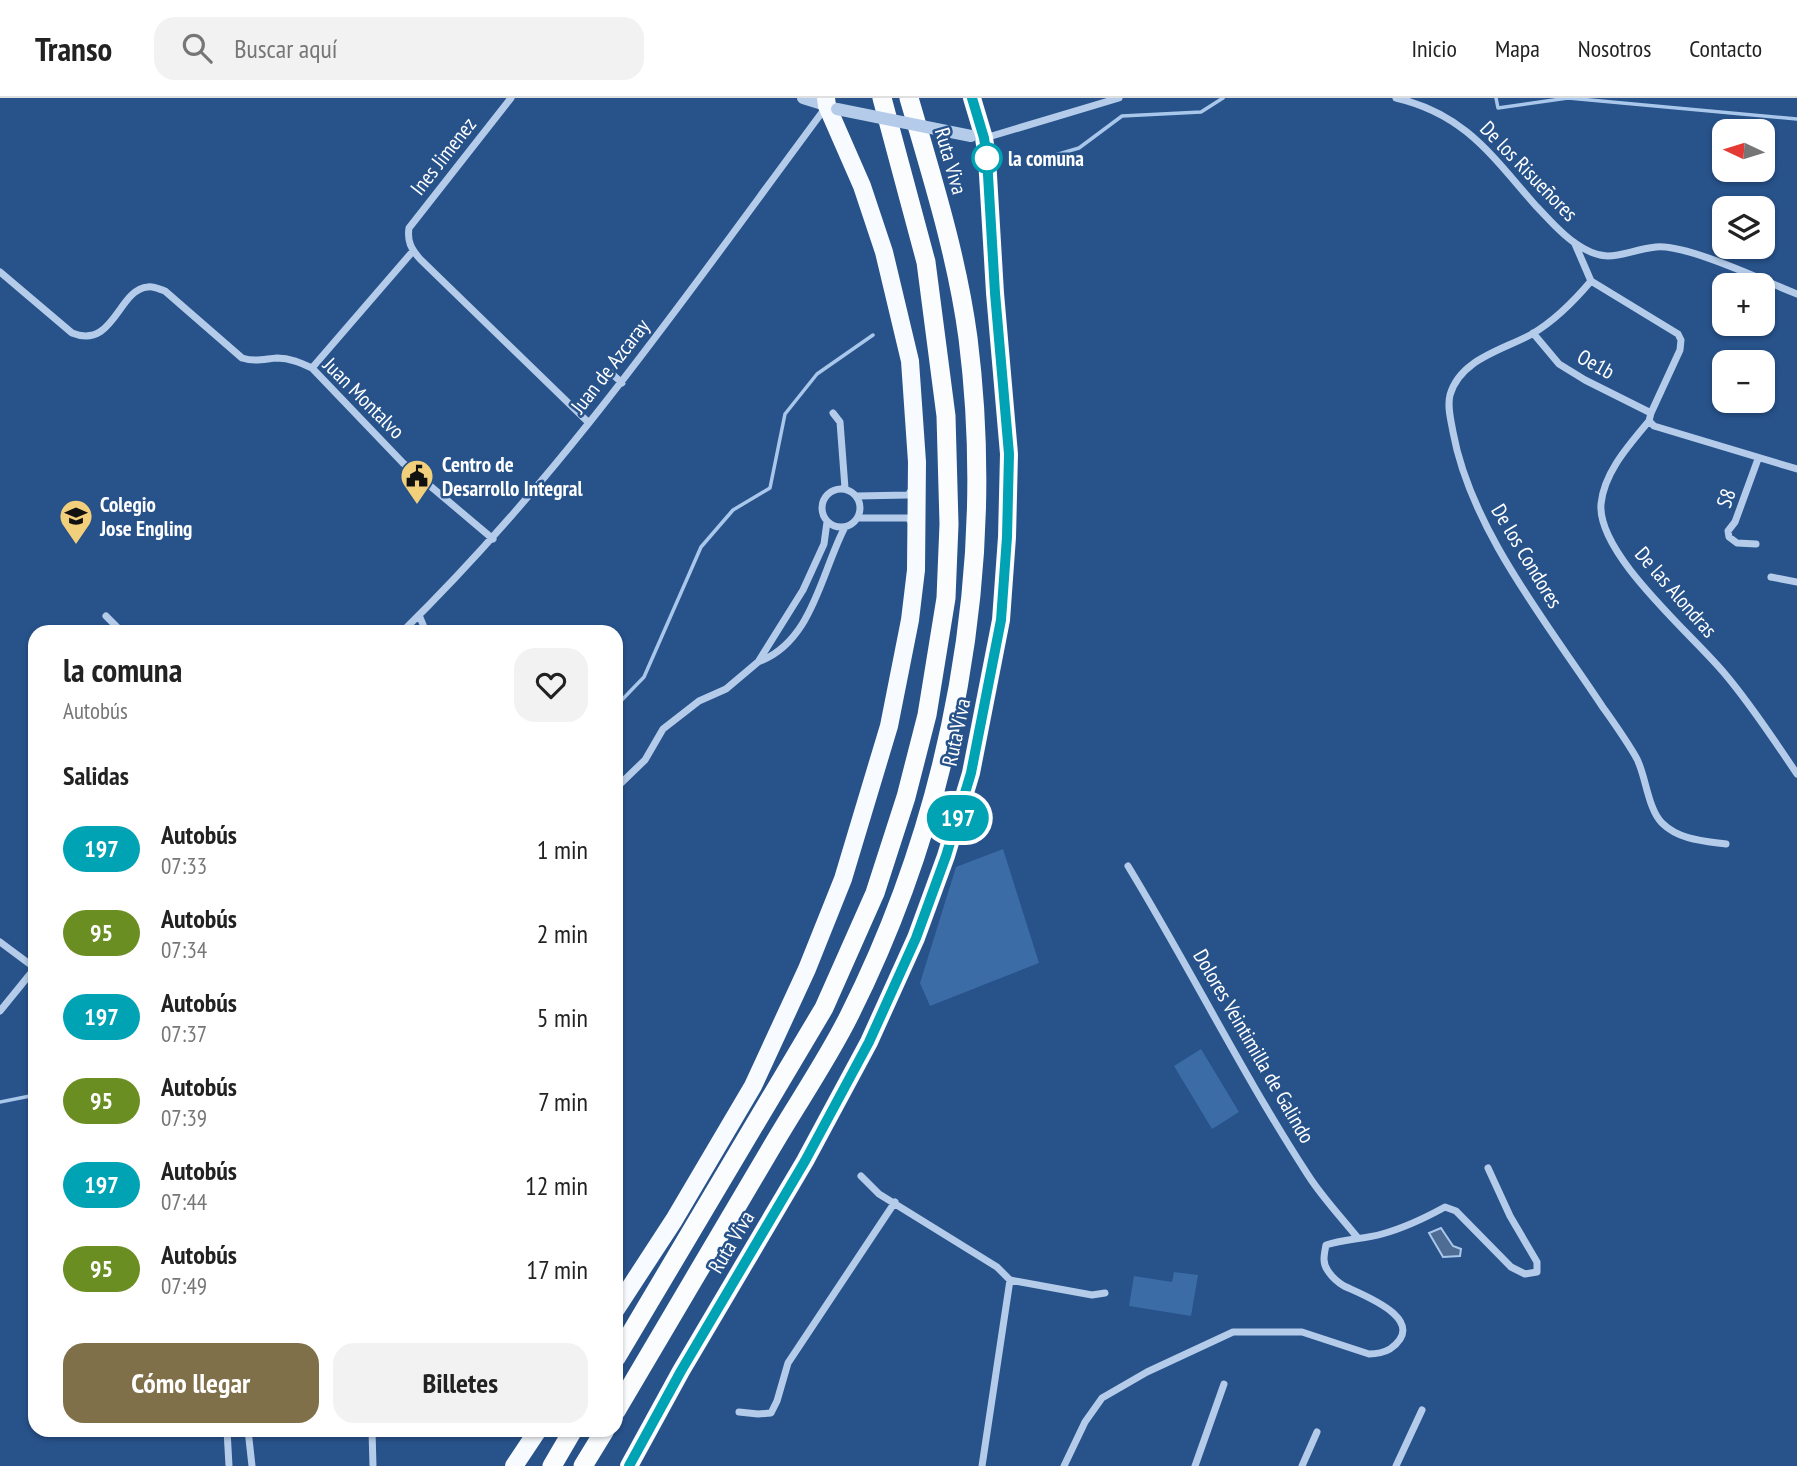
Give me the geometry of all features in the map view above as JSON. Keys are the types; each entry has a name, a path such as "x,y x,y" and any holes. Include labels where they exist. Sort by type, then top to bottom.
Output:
{"highway":[{"name":"Ruta Viva","path":"623,1346 824,1008 875,893 906,797 927,715 946,598 949,524 946,416 926,262 882,98"},
{"name":"Ruta Viva","path":"623,1399 849,1017 899,903 932,803 952,720 971,600 975,527 975,413 967,335 952,248 909,98"},
{"path":"552,1466 569,1437"},
{"path":"583,1466 601,1437"}],"main road":[{"name":"Ruta Viva","path":"629,1466 681,1371 805,1161 869,1042 916,938 946,856 971,773 1001,620 1008,523 1009,454 972,98"},
{"path":"623,1298 674,1220 753,1086 807,969 843,879 889,726 909,621 916,569 917,482 909,361 884,252 830,104"},
{"path":"514,1466 533,1437"}],"street":[{"name":"Ines Jimenez","path":"413,251 407,238 409,228 511,98"},
{"path":"803,98 978,137 1119,98"},
{"name":"De los Risueñores","path":"1396,98 1435,111 1457,122 1476,138 1546,217 1575,244 1609,257 1655,247 1685,251 1797,293"},
{"name":"Juan de Azcaray","path":"409,625 493,539 622,383 830,104"},
{"path":"1575,244 1591,281"},
{"path":"312,368 413,251 588,422"},
{"name":"Juan Montalvo","path":"0,272 72,334 85,339 96,335 138,289 150,286 164,291 242,358 254,362 286,359 312,368 403,463 493,539"},
{"name":"De los Condores","path":"1591,281 1580,295 1533,333 1488,353 1457,378 1449,406 1457,453 1471,495 1520,585 1638,761 1660,821 1675,833 1695,840 1726,844"},
{"name":"De las Alondras","path":"1591,281 1678,334 1680,350 1650,417 1623,452 1605,488 1601,503 1605,530 1640,583 1724,672 1755,711 1797,774"},
{"name":"Oe1b","path":"1533,333 1559,363 1650,417 1654,426 1797,469"},
{"path":"610,372 622,383"},
{"path":"833,413 840,422 845,488"},
{"name":"S8","path":"1756,544 1737,543 1728,537 1728,531 1735,522 1758,459"},
{"path":"623,781 645,760 663,729 699,701 726,689 758,662 803,590 824,544 827,522 821,509 825,495 845,488 857,496 908,495 917,482"},
{"path":"857,496 860,504 858,518"},
{"path":"758,662 775,656 797,632 815,602 835,546 845,527 858,518 908,518 916,531"},
{"path":"827,522 845,527"},
{"path":"1771,578 1797,582"},
{"path":"419,615 423,625"},
{"path":"106,616 115,625"},
{"name":"Dolores Veintimilla de Galindo","path":"1128,866 1309,1177 1357,1237"},
{"path":"0,942 28,963"},
{"path":"0,1011 28,977"},
{"path":"1064,1466 1085,1422 1102,1398 1147,1371 1233,1332 1302,1332 1369,1354 1391,1348 1401,1336 1402,1325 1393,1311 1341,1284 1327,1270 1323,1259 1326,1245 1357,1237 1380,1235 1424,1219 1444,1207 1456,1211 1511,1267 1525,1274 1537,1272 1537,1262 1510,1216 1488,1168"},
{"path":"861,1176 879,1194 997,1267 1010,1280 1092,1295 1105,1293"},
{"path":"739,1412 771,1413 788,1363 895,1202"},
{"path":"982,1466 1010,1280"},
{"path":"1195,1466 1224,1384"},
{"path":"1396,1466 1422,1410"},
{"path":"1302,1466 1317,1432"},
{"path":"227,1437 229,1466"},
{"path":"249,1437 252,1466"},
{"path":"372,1437 373,1466"}],"shaded area":[{"path":"1003,849 1039,963 930,1006 920,983 956,867"},
{"path":"1201,1049 1239,1112 1212,1129 1174,1066"},
{"path":"1441,1228 1453,1246 1461,1249 1460,1256 1443,1257 1429,1233"},
{"path":"1174,1272 1198,1275 1191,1316 1129,1306 1134,1276 1172,1282"}],"waterway":[{"path":"1035,161 1079,148 1122,116 1201,112 1223,98"},
{"path":"1496,98 1498,108 1568,98 1797,119"},
{"path":"623,699 644,677 701,547 733,510 770,488 785,414 817,374 873,335"},
{"path":"0,1102 28,1096"}],"bus line":[{"name":"197","path":"629,1466 681,1371 805,1161 869,1042 916,938 946,856 971,773 1001,620 1009,454 987,158 972,98"}],"place":[{"name":"la comuna","path":"987,158"},
{"name":"Centro de Desarrollo Integral","path":"417,506"},
{"name":"Colegio Jose Engling","path":"76,546"}]}
